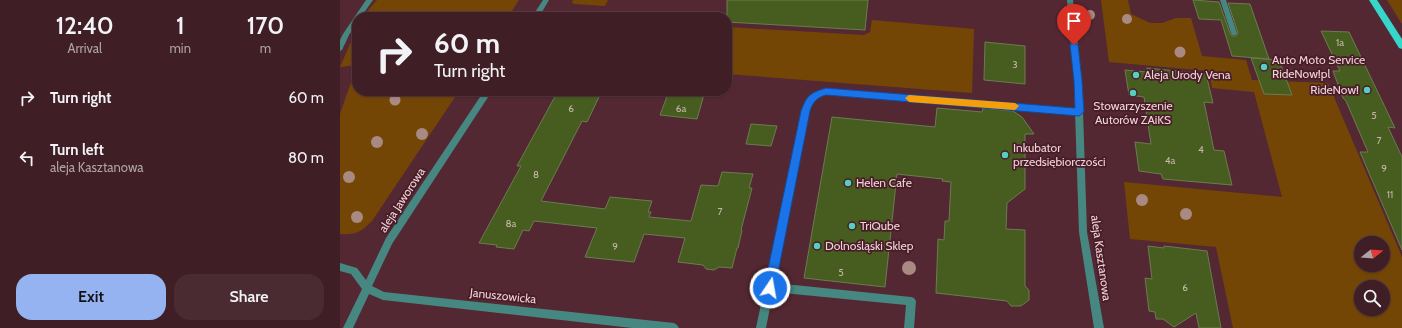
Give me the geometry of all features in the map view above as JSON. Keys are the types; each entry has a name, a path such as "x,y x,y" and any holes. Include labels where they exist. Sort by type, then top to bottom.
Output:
{"main road":[{"path":"1373,0 1402,46"}],"street":[{"path":"361,12 370,0"},
{"path":"538,12 546,0"},
{"name":"aleja Kasztanowa","path":"1070,0 1078,81 1083,232 1099,328"},
{"path":"1223,0 1234,33"},
{"path":"340,48 352,25"},
{"path":"761,328 805,111 809,100 816,94 826,91 1079,112"},
{"name":"aleja Jaworowa","path":"348,328 390,242 485,96"},
{"name":"Januszowicka","path":"340,267 350,268 360,276 367,288 383,296 674,328"},
{"path":"770,288 911,301 909,328"}],"shaded area":[{"path":"377,0 519,0 511,12 366,12"},
{"path":"573,0 608,0 605,6 574,4 572,2"},
{"path":"1101,0 1128,0 1131,14 1150,23 1162,23 1176,18 1191,18 1202,56 1246,60 1252,80 1328,83 1402,257 1402,328 1233,328 1216,247 1130,239 1124,182 1282,197 1254,92 1212,88 1209,71 1109,62"},
{"path":"1387,0 1402,0 1402,24"},
{"path":"872,20 974,29 972,93 732,74 732,27 864,35 870,32"},
{"path":"352,39 352,66 340,67"},
{"path":"352,79 352,96 456,96 372,221 365,228 350,234 340,234 340,114"}],"building":[{"path":"727,0 868,0 865,30 732,22 732,12 727,12"},
{"path":"1193,0 1219,2 1232,36 1236,36 1238,33 1228,3 1250,4 1269,59 1232,56 1221,20 1199,19"},
{"path":"1321,31 1349,32 1395,128 1388,127 1402,157 1402,250 1360,152 1368,152 1346,101 1343,98 1333,71 1340,71"},
{"path":"985,42 1025,46 1025,84 984,80"},
{"path":"1251,58 1279,60 1292,95 1264,94"},
{"path":"1147,68 1206,74 1213,103 1204,102 1214,150 1224,151 1232,185 1163,179 1161,174 1139,171 1135,142 1151,144 1144,97 1129,95 1125,70 1147,72"},
{"path":"555,96 600,96 587,122 582,121 541,201 605,209 610,197 652,201 648,212 651,212 649,217 691,221 701,185 718,186 722,172 753,174 749,188 752,188 732,268 719,267 714,270 706,269 703,265 678,262 685,238 644,234 634,262 585,257 597,228 534,221 529,231 523,230 514,249 479,243 521,166 517,166"},
{"path":"667,96 704,96 697,119 660,115"},
{"path":"937,108 982,112 983,108 1013,111 1022,117 1034,134 1025,134 1025,189 1007,203 1006,229 1025,230 1025,286 1029,290 1029,300 1021,306 1011,306 1007,301 936,293 938,239 944,240 945,221 949,221 951,182 942,181 943,179 897,174 885,287 804,278 832,117 935,127"},
{"path":"751,124 777,126 771,146 746,144"},
{"path":"1148,246 1164,248 1164,246 1207,251 1221,328 1199,328 1196,313 1174,327 1163,319 1156,319 1155,312 1149,311 1145,278 1152,279"}],"slow traffic":[{"path":"909,98 1015,106"}],"place":[{"name":"Auto Moto Service RideNow!pl","path":"1264,67"},
{"name":"Aleja Urody Vena","path":"1136,75"},
{"name":"RideNow!","path":"1367,90"},
{"name":"Stowarzyszenie Autorów ZAiKS","path":"1133,93"},
{"name":"Inkubator przedsiębiorczości","path":"1005,155"},
{"name":"Helen Cafe","path":"848,183"},
{"name":"TriQube","path":"852,226"},
{"name":"Dolnośląski Sklep","path":"817,246"}],"route":[{"path":"770,288 805,111 809,100 816,94 826,91 1079,112 1078,81 1074,45"}]}
